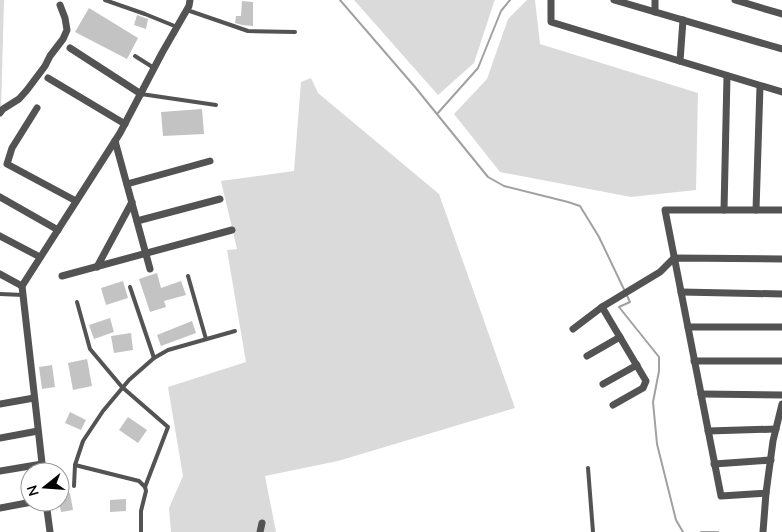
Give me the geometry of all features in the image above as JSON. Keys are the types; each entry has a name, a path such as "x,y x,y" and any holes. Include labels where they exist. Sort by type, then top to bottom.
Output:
{"street":[{"path":"41,462 22,286 125,124 187,10 190,0"},
{"path":"551,0 551,22 782,92"},
{"path":"654,12 655,0"},
{"path":"735,0 782,14"},
{"path":"618,1 782,49"},
{"path":"0,113 19,99 27,90 68,30 60,5"},
{"path":"680,61 683,20"},
{"path":"70,48 141,94"},
{"path":"724,210 726,76"},
{"path":"48,78 125,124"},
{"path":"756,210 760,86"},
{"path":"37,108 12,148 7,164 76,201"},
{"path":"115,141 150,268"},
{"path":"127,184 210,161"},
{"path":"0,197 58,230"},
{"path":"137,221 220,199"},
{"path":"96,267 132,202"},
{"path":"766,493 721,496 665,210 782,210"},
{"path":"62,276 232,230"},
{"path":"0,236 40,257"},
{"path":"573,329 602,307 660,272 674,258 782,259"},
{"path":"0,274 22,286"},
{"path":"681,292 782,294"},
{"path":"602,307 646,381 643,388 613,405"},
{"path":"688,327 782,327"},
{"path":"586,356 620,337"},
{"path":"694,361 782,361"},
{"path":"604,384 637,365"},
{"path":"701,394 782,395"},
{"path":"0,404 34,398"},
{"path":"763,532 770,460 782,404"},
{"path":"708,431 776,428"},
{"path":"0,438 38,431"},
{"path":"714,464 770,460"},
{"path":"0,471 20,470"},
{"path":"0,508 20,504"},
{"path":"47,512 50,532"},
{"path":"260,532 262,523"}],"lane":[{"path":"105,0 177,27"},
{"path":"187,10 248,31 295,32"},
{"path":"136,56 154,68"},
{"path":"141,94 216,105"},
{"path":"188,276 206,339"},
{"path":"130,287 154,358"},
{"path":"0,294 23,296"},
{"path":"77,302 90,350 122,387 168,427 145,487 146,492 141,511 141,532"},
{"path":"74,486 76,465 83,441 122,387 154,358 168,350 235,331"},
{"path":"76,465 139,482 145,487"},
{"path":"588,468 593,532"}],"shaded area":[{"path":"0,0 4,0 0,112"},
{"path":"354,0 495,0 474,63 438,95"},
{"path":"527,0 535,0 540,44 698,93 696,190 631,197 500,172 454,114 487,79 508,19"},
{"path":"311,78 318,93 439,194 515,408 338,461 265,476 276,532 171,532 169,508 183,476 168,387 246,362 227,250 237,249 221,181 294,171 301,82"}],"building":[{"path":"242,1 253,2 253,26 235,23 236,16 241,16"},
{"path":"89,8 138,38 127,59 75,32"},
{"path":"137,15 148,19 146,29 134,25"},
{"path":"202,109 204,134 163,136 161,112"},
{"path":"157,273 161,288 181,281 186,295 164,301 166,307 150,312 139,279"},
{"path":"123,281 128,298 106,305 101,288"},
{"path":"110,318 114,332 94,339 89,325"},
{"path":"192,321 196,333 161,346 157,335"},
{"path":"131,333 133,350 114,353 111,336"},
{"path":"87,359 92,386 73,390 68,363"},
{"path":"52,365 55,387 42,389 39,367"},
{"path":"70,412 86,420 81,430 65,423"},
{"path":"128,417 147,430 138,443 119,430"},
{"path":"70,493 73,510 70,510"},
{"path":"126,499 126,511 110,512 110,500"}],"waterway":[{"path":"340,0 415,87 488,177 504,186 580,206 599,237 630,302 619,307 659,357 659,371 653,402 657,444 676,520 683,532"},
{"path":"437,114 478,68 501,11 510,0"},
{"path":"701,532 718,532"}]}
